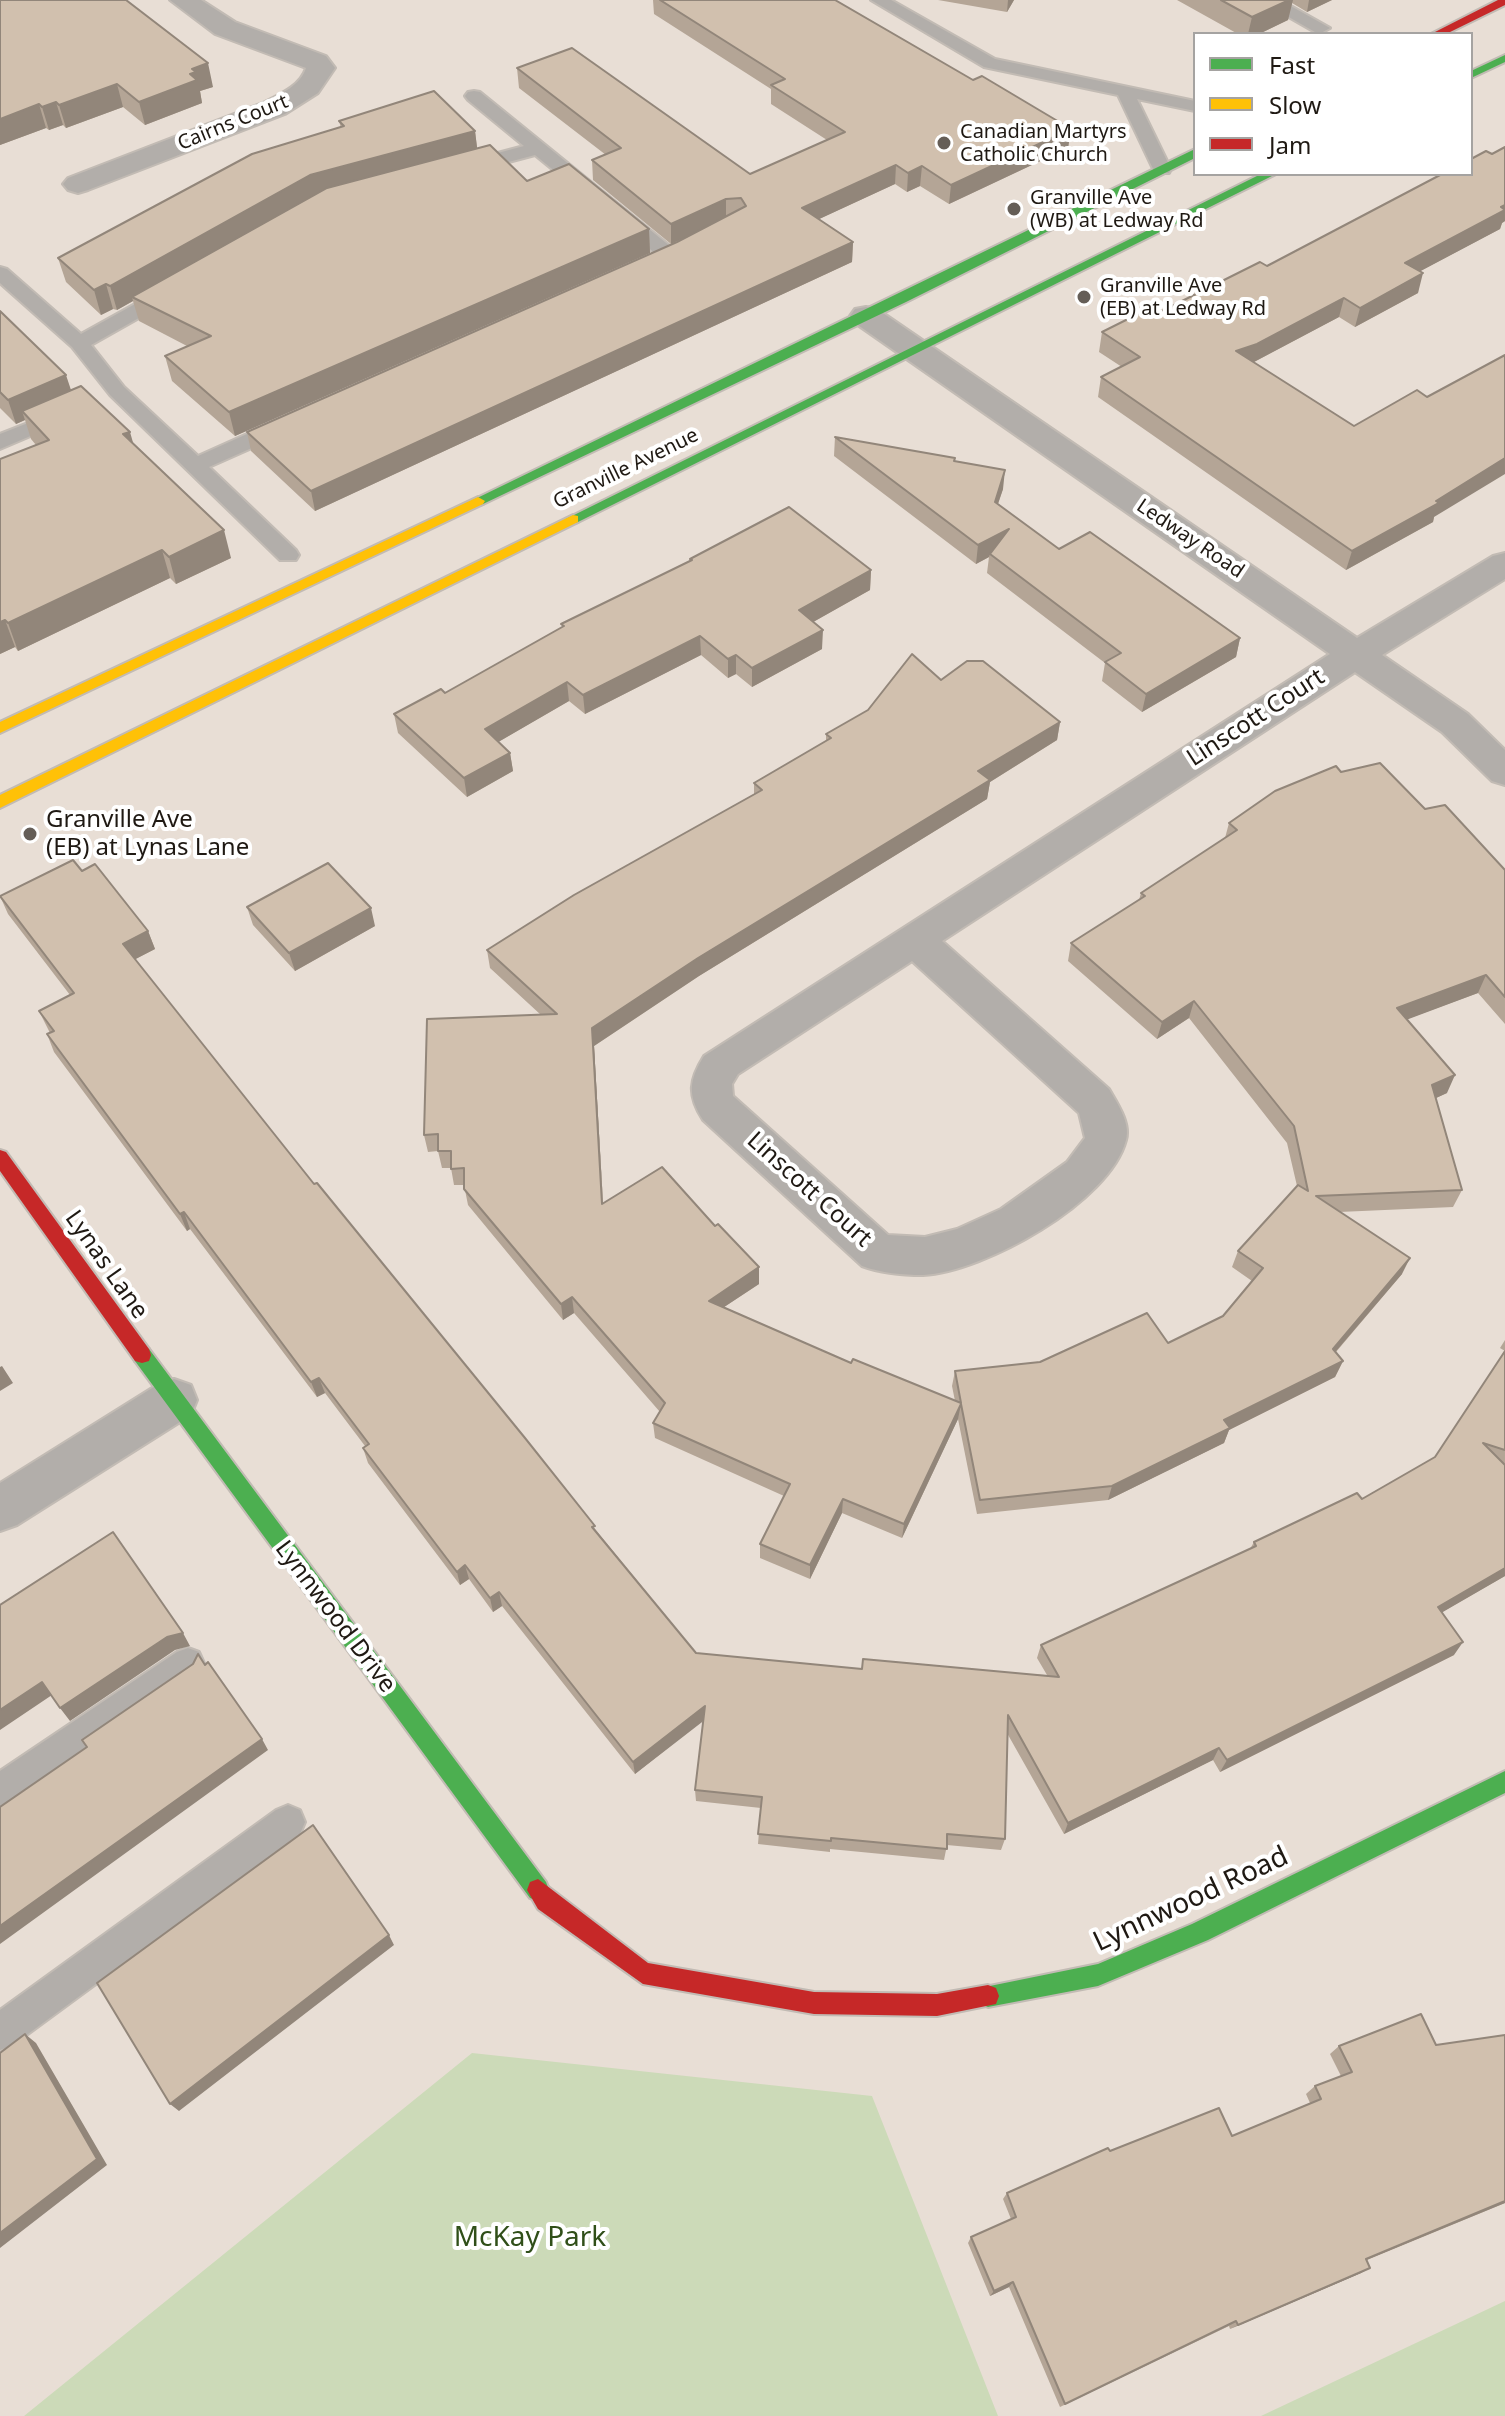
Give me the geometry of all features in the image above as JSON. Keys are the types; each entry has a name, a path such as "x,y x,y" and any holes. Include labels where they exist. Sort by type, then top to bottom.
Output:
{"main road":[{"path":"1441,32 1505,1"},
{"path":"1473,74 1505,58"},
{"name":"Granville Avenue","path":"0,728 866,316 1193,154"},
{"name":"Granville Avenue","path":"0,802 1266,176"},
{"name":"Lynas Lane","path":"0,1157 174,1400"},
{"name":"Lynnwood Drive","path":"174,1400 546,1901 643,1973"},
{"name":"Lynnwood Road","path":"643,1973 814,2003 937,2005 1098,1975 1200,1932 1505,1782"}],"street":[{"name":"Cairns Court","path":"78,184 275,108 298,95 319,75 321,68 316,62 225,28 183,0"},
{"name":"Ledway Road","path":"866,316 1455,723 1505,772"},
{"name":"Linscott Court","path":"916,941 1094,1101 1103,1118 1106,1138 1097,1157 1082,1175 1017,1222 965,1246 925,1256 878,1253 718,1108 711,1099 710,1084 723,1062 916,941 1355,652 1505,564"},
{"path":"0,1509 174,1400"}],"lane":[{"path":"879,0 990,63 1193,106"},
{"path":"1267,0 1321,28"},
{"path":"1125,92 1162,169"},
{"path":"474,96 675,252 626,273"},
{"path":"446,173 539,148"},
{"path":"0,273 79,343 100,399 194,466 288,555"},
{"path":"79,343 187,282"},
{"path":"0,442 100,399"},
{"path":"194,466 303,417"},
{"path":"0,1791 188,1663"},
{"path":"0,2032 288,1822"}],"green space":[{"name":"McKay Park","path":"472,2053 872,2096 998,2416 24,2416"},
{"path":"1505,2301 1505,2416 1261,2416"}],"building":[{"path":"0,0 126,0 208,63 192,69 196,72 190,74 197,80 139,102 117,84 59,105 56,102 42,107 39,104 0,119"},
{"path":"660,0 835,0 973,80 982,76 1071,129 951,185 922,166 908,173 896,165 802,208 853,242 311,491 247,432 677,242 746,206 741,198 726,199 671,224 592,160 621,148 517,68 572,48 750,174 845,132 771,85 785,79"},
{"path":"1221,0 1289,0 1252,17"},
{"path":"434,91 475,131 310,175 110,286 106,284 94,290 58,258 252,154 344,126 339,121"},
{"path":"490,145 527,181 569,164 649,229 229,412 165,356 211,336 132,297 327,188"},
{"path":"1505,147 1505,205 1501,207 1505,210 1405,263 1423,273 1360,308 1344,298 1257,344 1236,351 1354,426 1417,390 1427,397 1505,355 1505,458 1436,501 1439,503 1352,551 1101,377 1140,357 1102,332 1146,310 1154,315 1260,262 1267,266 1438,176 1473,176 1473,158 1486,151 1492,154"},
{"path":"0,311 66,375 8,400 0,392"},
{"path":"81,386 130,432 123,434 224,530 169,557 162,550 8,623 5,620 0,622 0,459 49,440 22,411"},
{"path":"835,437 1005,470 995,502 1059,549 1090,532 1240,638 1146,694 1105,662 1121,653 990,554 1009,529 978,545"},
{"path":"789,507 871,570 799,610 823,630 752,668 736,655 728,659 700,636 583,695 567,682 485,729 510,753 464,778 394,714 441,689 445,693 564,626 561,624 692,560"},
{"path":"912,654 941,680 967,661 983,661 1060,722 978,771 990,780 698,958 592,1028 602,1204 662,1167 715,1226 718,1224 759,1267 709,1301 851,1363 853,1359 961,1403 955,1371 1040,1362 1147,1313 1168,1343 1223,1316 1263,1268 1238,1251 1298,1185 1308,1191 1294,1126 1194,1001 1162,1022 1071,943 1145,896 1141,893 1237,830 1229,823 1275,791 1336,766 1341,772 1380,763 1425,809 1445,805 1505,870 1505,997 1486,975 1397,1008 1455,1075 1432,1085 1462,1190 1316,1196 1410,1258 1333,1349 1343,1361 1224,1420 1230,1428 1112,1486 980,1500 961,1404 904,1524 843,1499 810,1565 760,1544 790,1484 653,1423 665,1403 572,1297 561,1304 464,1189 464,1168 451,1169 451,1151 438,1151 438,1134 424,1135 427,1019 557,1014 487,950 574,895 762,790 754,783 831,738 826,734 868,710"},
{"path":"73,860 82,871 95,864 148,931 123,944 696,1653 862,1669 863,1659 1059,1677 1041,1645 1256,1546 1254,1542 1357,1493 1362,1499 1435,1457 1505,1351 1505,1450 1483,1443 1505,1465 1505,1568 1438,1607 1463,1642 1227,1760 1219,1748 1068,1823 1008,1715 1005,1839 947,1834 947,1849 758,1834 762,1797 695,1790 705,1706 633,1762 499,1592 490,1598 465,1565 457,1572 363,1448 369,1444 319,1378 311,1382 184,1212 180,1214 47,1034 54,1031 39,1011 74,993 0,896"},
{"path":"328,863 371,908 289,953 247,907"},
{"path":"113,1532 183,1633 167,1637 60,1708 42,1682 0,1710 0,1605"},
{"path":"198,1654 205,1665 208,1662 262,1739 0,1926 0,1807 87,1747 82,1740 193,1664"},
{"path":"313,1825 389,1935 170,2104 97,1983"},
{"path":"1421,2014 1436,2045 1505,2035 1505,2201 1366,2259 1370,2268 1238,2325 1236,2321 1065,2404 1013,2282 994,2291 971,2237 1016,2217 1007,2193 1108,2148 1110,2151 1219,2108 1232,2136 1321,2099 1315,2086 1352,2072 1339,2046"},
{"path":"25,2034 97,2159 0,2233 0,2053"}],"traffic: fast":[{"path":"1473,74 1505,58"},
{"path":"478,501 902,299 1193,154"},
{"path":"573,519 1266,176"},
{"path":"142,1355 538,1890"},
{"path":"988,1996 1098,1975 1200,1932 1505,1782"}],"traffic: slow":[{"path":"0,728 478,501"},
{"path":"0,802 573,519"}],"traffic: jam":[{"path":"1441,32 1505,1"},
{"path":"0,1157 142,1355"},
{"path":"538,1890 546,1901 643,1973 814,2003 937,2005 988,1996"}],"place":[{"name":"Canadian Martyrs Catholic Church","path":"944,143"},
{"name":"Granville Ave (WB) at Ledway Rd","path":"1014,209"},
{"name":"Granville Ave (EB) at Ledway Rd","path":"1084,297"},
{"name":"Granville Ave (EB) at Lynas Lane","path":"30,834"}]}
